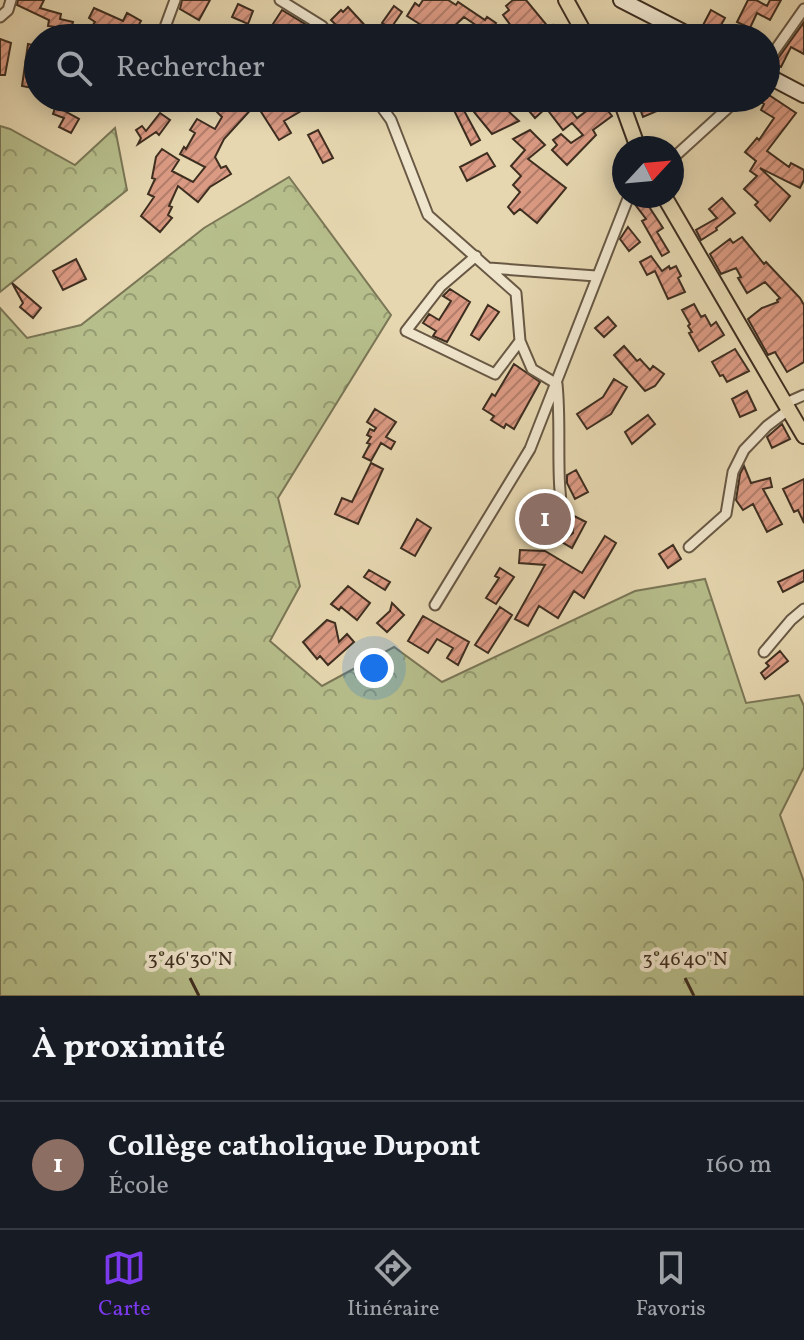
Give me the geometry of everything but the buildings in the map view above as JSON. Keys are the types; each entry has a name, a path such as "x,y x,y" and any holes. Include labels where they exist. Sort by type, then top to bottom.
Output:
{"main road":[{"path":"566,0 579,24"},
{"path":"625,112 634,136"},
{"path":"671,208 804,436"}],"street":[{"path":"0,17 8,10 11,0"},
{"path":"166,24 175,0"},
{"path":"280,0 319,24"},
{"path":"621,0 668,24"},
{"path":"780,43 804,9"},
{"path":"780,82 804,95"},
{"path":"385,112 428,215 516,293 520,341 532,369 557,384"},
{"path":"684,148 724,112"},
{"path":"435,605 530,449 624,208"},
{"path":"476,256 441,286 406,331 495,374 520,341"},
{"path":"489,268 596,276"},
{"path":"557,384 561,509 566,530"},
{"path":"689,547 726,514 733,472 744,450 787,407 804,395"},
{"path":"764,652 804,609"}],"green space":[{"path":"0,126 75,165 115,128 127,190 0,292"},
{"path":"289,177 391,315 278,498 300,586 270,641 322,686 394,647 442,682 635,591 705,579 746,703 799,695 804,706 804,767 780,815 804,882 804,996 0,996 0,308 27,338 81,325 204,228"}],"place":[{"name":"Collège catholique Dupont","path":"545,519"}]}
